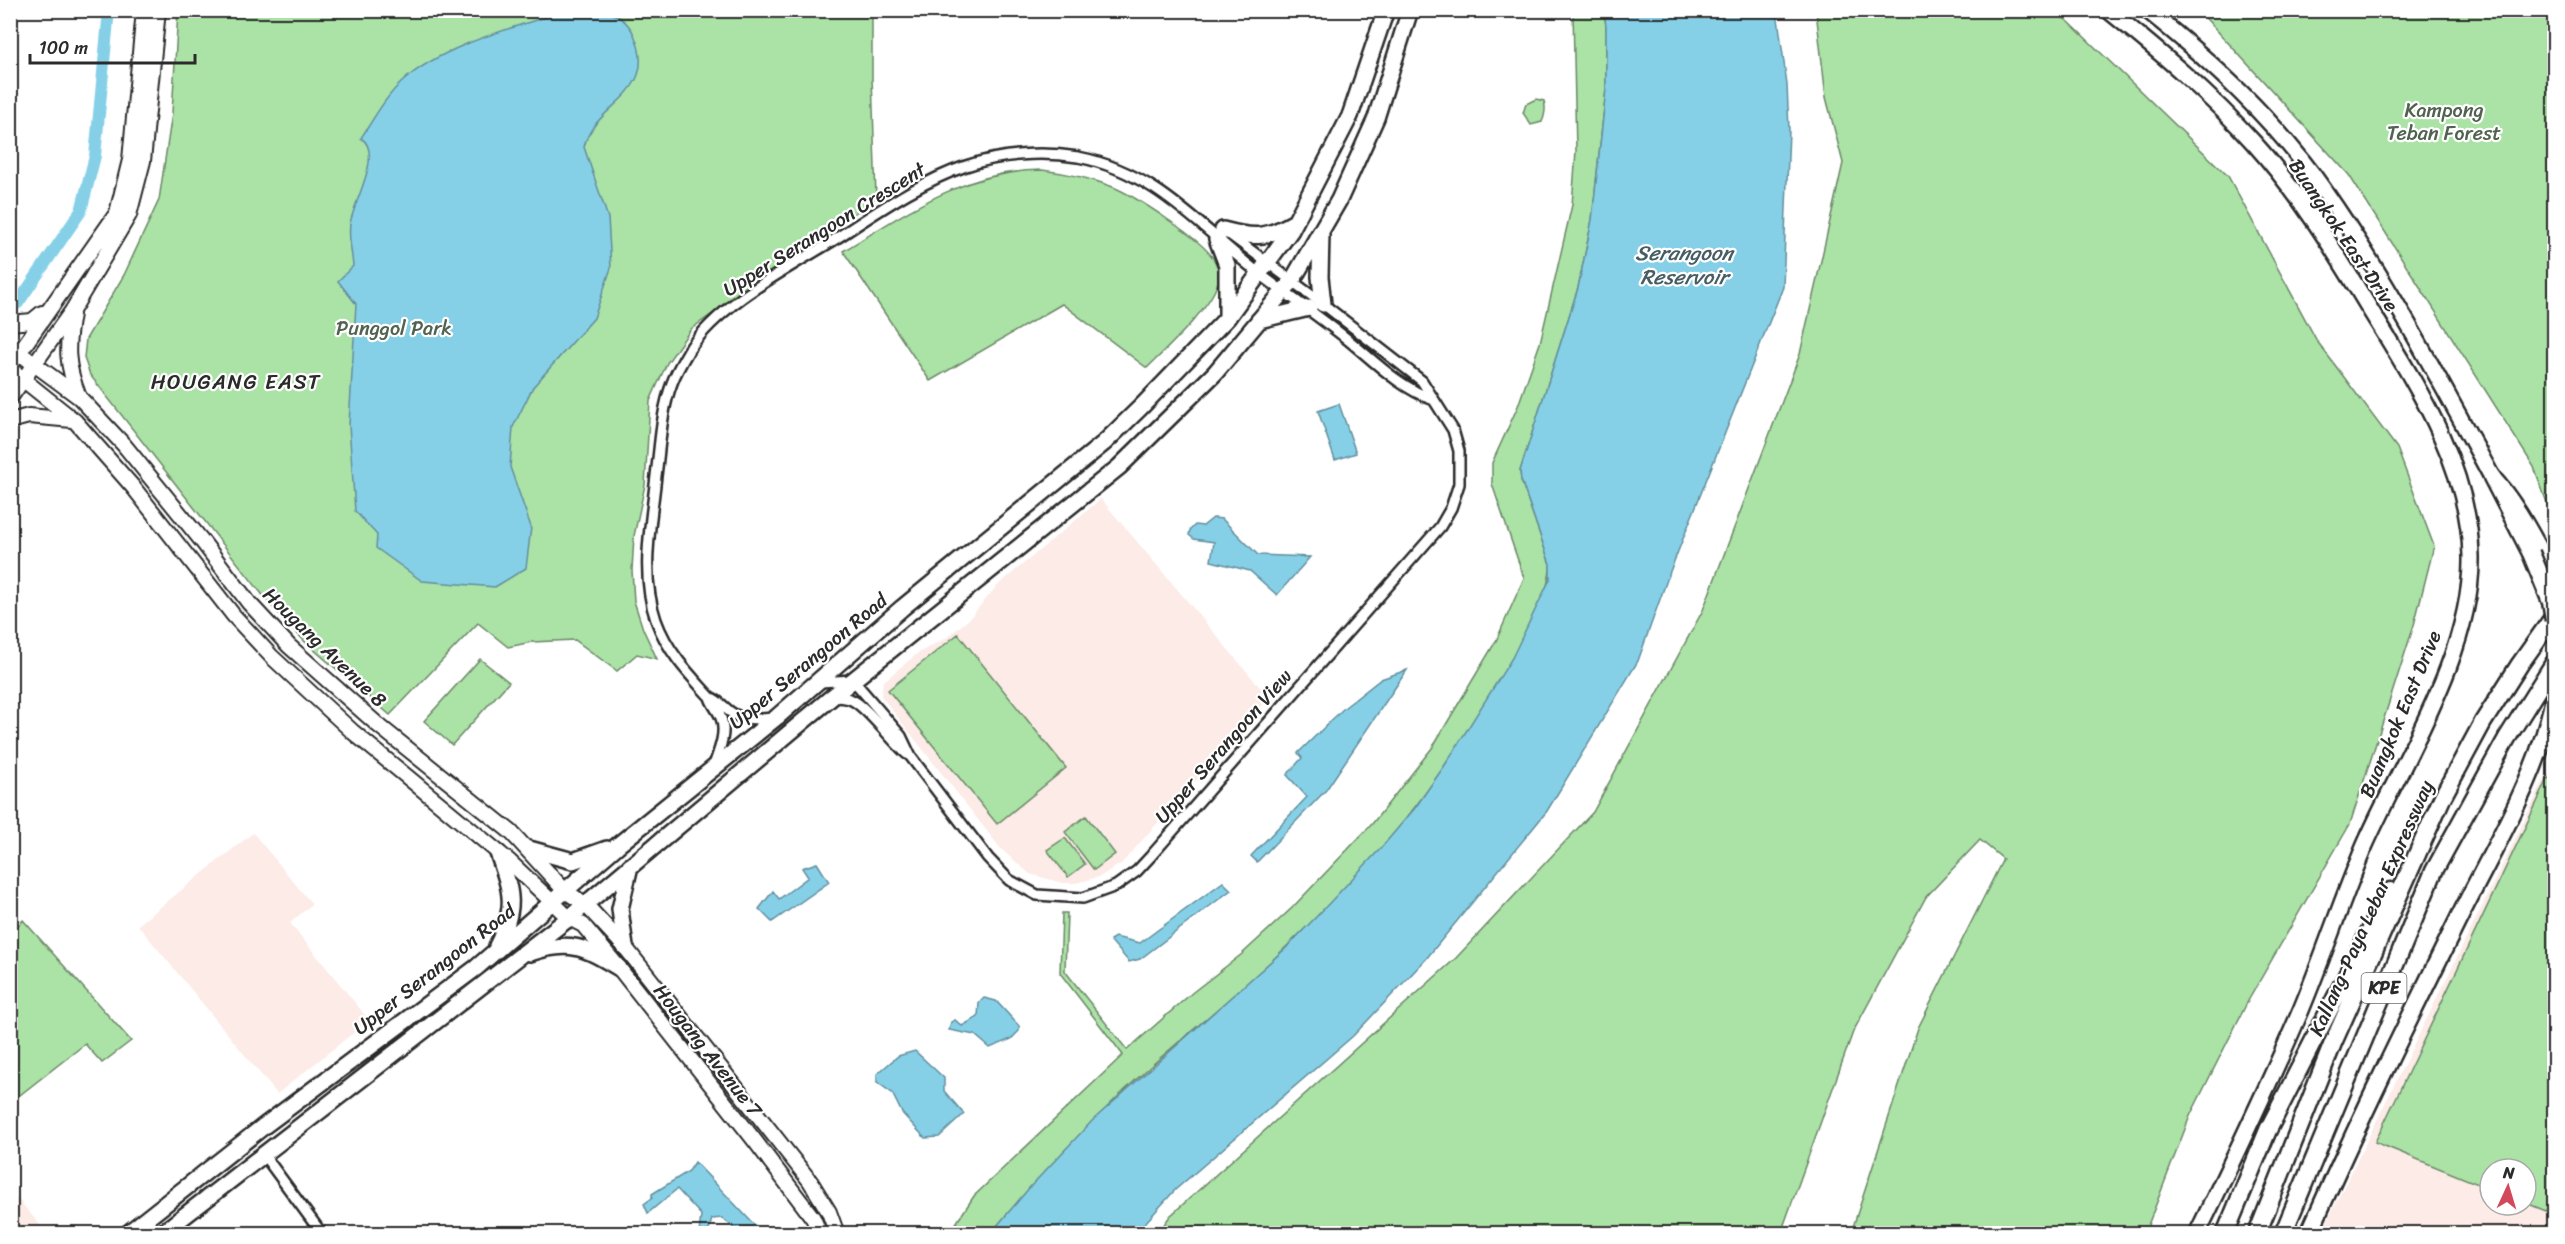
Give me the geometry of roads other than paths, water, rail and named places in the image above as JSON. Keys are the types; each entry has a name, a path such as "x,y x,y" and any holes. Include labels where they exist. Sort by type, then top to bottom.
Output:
{"highway":[{"path":"2492,477 2536,552 2554,618"},
{"name":"Kallang-Paya Lebar Expressway","path":"2257,1233 2333,1042 2443,796 2483,722 2520,664 2554,618"},
{"name":"KPE","path":"2283,1233 2434,871 2507,738 2554,663"},
{"path":"2309,1233 2357,1124 2521,794 2549,726 2554,698"},
{"path":"2225,1233 2278,1110 2372,922 2443,796"}],"main road":[{"path":"13,354 51,306 117,213 130,160 144,10"},
{"path":"10,398 72,311 129,215 143,161 158,10"},
{"name":"Upper Serangoon Road","path":"127,1233 256,1131 492,954 618,845 777,717 814,682 1104,443 1227,318 1295,221 1350,116 1386,10"},
{"name":"Upper Serangoon Road","path":"171,1230 342,1092 570,918 832,697 1119,467 1215,373 1288,286 1339,200 1376,118 1410,10"},
{"name":"Buangkok East Drive","path":"2108,10 2206,93 2255,145 2302,202 2349,273 2421,394 2446,445 2456,472 2469,525 2471,560 2467,595 2458,634 2445,672 2366,845 2301,1010 2197,1233"},
{"name":"Buangkok East Drive","path":"2147,10 2223,74 2275,130 2322,188 2397,307 2492,477"},
{"path":"1227,318 1227,265 1220,234 1266,236 1295,221"},
{"path":"1259,320 1316,306 1320,277 1321,231"},
{"path":"10,323 32,321 51,306"},
{"path":"72,311 66,346 79,397"},
{"name":"Hougang Avenue 8","path":"13,354 35,364 79,397 124,445 249,603 289,646 378,725 529,849 565,891 585,903"},
{"name":"Hougang Avenue 8","path":"10,369 75,421 134,487 234,616 272,657 353,732 498,853 552,902"},
{"path":"10,421 29,416 75,421"},
{"path":"2536,552 2554,575"},
{"path":"529,849 573,861 618,845"},
{"path":"492,954 508,924 511,905 510,887 498,853"},
{"path":"625,947 620,909 630,866"},
{"name":"Hougang Avenue 7","path":"552,902 582,925 619,968 794,1192 813,1218 820,1233"},
{"name":"Hougang Avenue 7","path":"585,903 625,947 810,1181 829,1212 837,1233"},
{"path":"520,957 543,949 571,945 591,951 619,968"}],"street":[{"name":"Upper Serangoon Crescent","path":"713,767 720,751 723,731 721,718 712,705 710,697 671,652 662,637 648,592 647,560 659,451 671,384 682,362 705,330 728,309 893,202 933,180 965,166 995,158 1055,154 1079,157 1111,166 1143,179 1288,286"},
{"name":"Upper Serangoon Crescent","path":"1220,234 1288,286"},
{"name":"Upper Serangoon View","path":"853,680 901,736 911,757 988,858 1009,880 1037,895 1083,898 1097,894 1126,879 1150,856 1440,527 1451,508 1460,484 1459,451 1453,430 1422,381 1288,286"},
{"name":"Upper Serangoon View","path":"1288,286 1316,306 1413,392 1434,400"},
{"path":"814,682 853,680"},
{"name":"Upper Serangoon Crescent","path":"710,697 720,701 730,712 741,716 762,720 777,717"},
{"name":"Upper Serangoon View","path":"832,697 849,699 860,705 890,739 911,757"},
{"path":"264,1155 322,1233"}],"water":[{"path":"568,10 607,12 623,20 635,37 640,57 639,73 632,86 590,132 584,147 608,218 611,268 594,318 533,387 513,427 510,467 531,527 526,568 495,587 422,581 376,548 377,535 355,511 349,425 356,304 338,281 353,266 350,224 365,178 369,155 367,145 361,138 390,95 418,69 480,38"},
{"name":"Serangoon Reservoir","path":"1604,11 1777,11 1787,85 1789,130 1783,287 1669,574 1638,661 1547,811 1426,959 1353,1036 1175,1190 1136,1233 991,1233 1030,1187 1093,1120 1286,948 1381,848 1415,808 1445,765 1512,658 1550,579 1550,564 1521,480 1520,471 1578,288 1592,220 1606,89"},
{"path":"1339,404 1356,453 1335,460 1318,411"},
{"path":"1213,518 1222,519 1258,555 1310,557 1277,595 1250,571 1211,561 1214,542 1194,539 1189,535 1195,525 1203,526"},
{"path":"1407,670 1326,790 1257,862 1251,856 1307,797 1287,775 1302,758 1298,753 1344,708 1381,679"},
{"path":"817,863 829,882 772,922 759,909 773,891 779,899 808,877 802,868"},
{"path":"1223,882 1231,890 1140,959 1129,962 1110,940 1115,937 1140,943"},
{"path":"984,998 996,1001 1019,1026 1019,1031 1011,1039 990,1048 975,1035 949,1030 951,1022 955,1020 962,1026 978,1017 979,1003"},
{"path":"915,1051 944,1078 944,1091 964,1114 939,1137 925,1138 902,1113 892,1093 877,1082 877,1074 898,1056"},
{"path":"695,1162 762,1233 731,1233 733,1227 722,1218 712,1219 708,1233 699,1233 701,1215 677,1189 648,1213 644,1204 652,1198 652,1194 689,1171"}],"waterway":[{"path":"18,303 81,211 95,156 109,10"}],"district":[{"name":"HOUGANG EAST","path":"236,382"}],"park label":[{"name":"Kampong Teban Forest","path":"2444,122"},
{"name":"Punggol Park","path":"394,328"}]}
